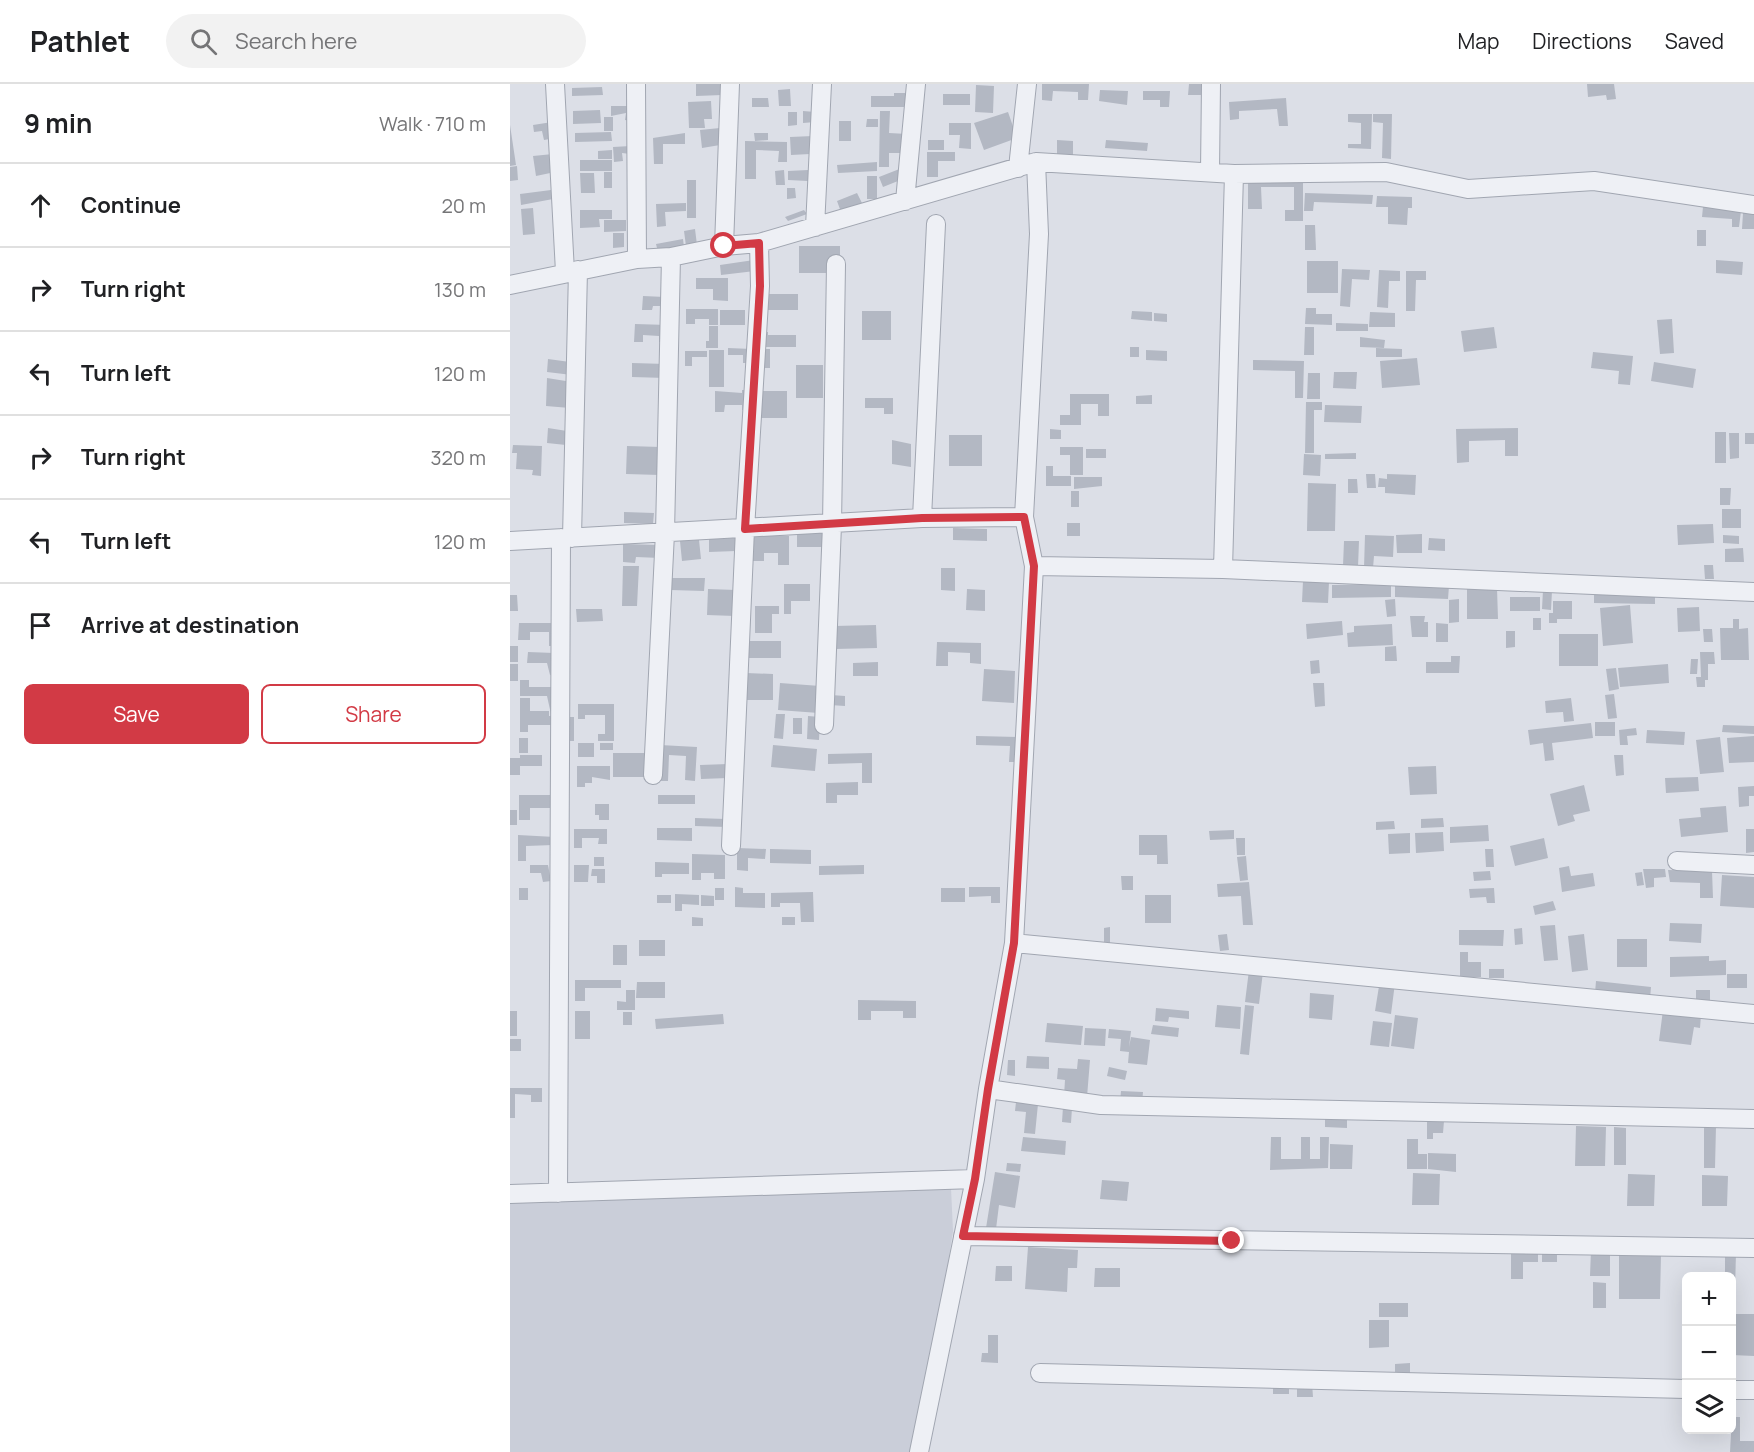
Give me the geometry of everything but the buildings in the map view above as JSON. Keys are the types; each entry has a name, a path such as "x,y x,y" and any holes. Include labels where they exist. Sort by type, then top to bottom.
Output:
{"street":[{"path":"555,84 572,271 556,1077 558,1193"},
{"path":"636,84 637,259"},
{"path":"724,246 730,84"},
{"path":"815,227 822,84"},
{"path":"905,201 916,84"},
{"path":"1018,168 1027,84"},
{"path":"1210,172 1211,84"},
{"path":"510,285 637,259 671,257 724,246 759,243 1036,162 1234,174 1386,172 1468,189 1594,181 1754,205"},
{"path":"918,1452 975,1179 988,1089 1014,943 1034,566 1024,517 1039,234 1036,162"},
{"path":"1223,569 1234,174"},
{"path":"922,518 936,224"},
{"path":"731,846 745,529 760,286 759,243"},
{"path":"653,775 665,533 671,257"},
{"path":"824,725 832,525 836,264"},
{"path":"510,541 832,525 922,518 1024,517"},
{"path":"1034,566 1223,569 1754,592"},
{"path":"1677,861 1754,865"},
{"path":"1014,943 1754,1014"},
{"path":"988,1089 1101,1105 1754,1119"},
{"path":"510,1194 975,1179"},
{"path":"963,1236 1754,1248"},
{"path":"1040,1372 1682,1389"},
{"path":"1736,1390 1754,1390"}],"shaded area":[{"path":"951,1188 953,1231 919,1452 510,1452 510,1203"}],"route":[{"path":"724,246 759,243 760,286 745,529 922,518 1024,517 1034,566 1022,840 1014,943 988,1089 975,1179 963,1236 1232,1241"}]}
